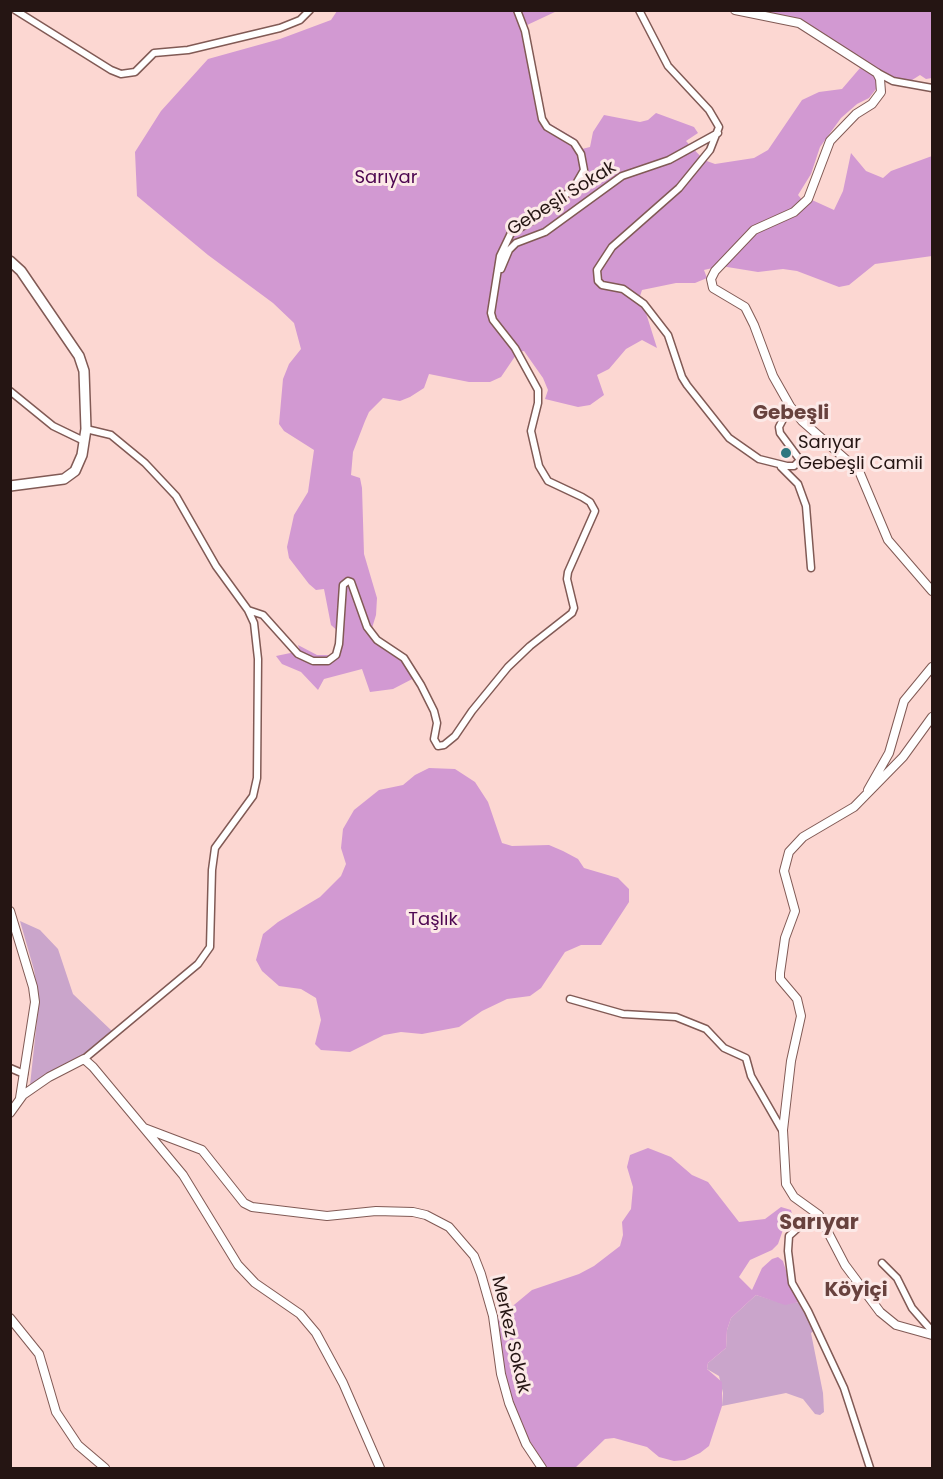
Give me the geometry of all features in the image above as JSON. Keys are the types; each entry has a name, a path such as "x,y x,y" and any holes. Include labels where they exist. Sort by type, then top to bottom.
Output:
{"main road":[{"path":"10,261 21,271 79,356 84,370 86,429 75,471 64,479 10,486"}],"street":[{"path":"15,10 121,74 135,72 154,53 188,50 280,28 300,20 310,10"},
{"name":"Gebeşli Sokak","path":"499,273 500,256 511,233 535,219 573,189 584,170 581,154 574,142 547,127 542,118 525,31 518,10"},
{"path":"639,10 668,66 709,110 719,127 710,150 679,188 612,247 602,261 596,276 602,285 623,289 644,304 673,345 682,376 729,438 759,459 778,465 794,466 800,460 780,433 779,427 790,406"},
{"path":"735,10 799,22 893,81 933,88"},
{"path":"877,73 880,80 880,92 872,104 856,114 830,141 808,199 794,212 754,230 715,271 711,279 714,288 739,302 750,316 773,376 790,406 802,421 859,471 888,540 933,591"},
{"name":"Gebeşli Sokak","path":"248,610 263,615 298,654 313,661 328,661 336,655 339,644 343,585 348,580 351,582 367,627 377,640 404,658 422,685 434,711 437,723 434,739 438,746 444,745 455,736 472,711 520,655 572,613 575,604 568,585 568,572 595,511 590,502 582,496 554,486 539,466 531,431 538,390 491,314 491,304 499,273 509,250 516,243 545,232 622,176 669,160 718,133"},
{"path":"10,391 53,426 84,441"},
{"path":"10,1113 20,1098 49,1077 84,1059 198,964 210,947 212,870 215,848 253,796 257,778 258,658 254,623 248,610 216,566 176,496 145,463 111,435 86,429"},
{"path":"778,465 798,484 806,506 811,568"},
{"path":"866,795 889,753 904,700 933,667"},
{"path":"933,717 903,757 866,795 842,816 803,837 789,852 784,863 795,911 786,938 780,979 797,999 801,1016 790,1061 787,1112 783,1130 786,1184 794,1197 814,1209 824,1223 845,1265 880,1312 896,1325 933,1333"},
{"path":"10,911 33,987 35,1002 20,1098"},
{"path":"570,999 623,1014 676,1017 706,1029 724,1048 746,1058 752,1076 783,1130"},
{"path":"84,1059 183,1175 238,1265 255,1283 300,1314 316,1333 343,1383 380,1468"},
{"path":"10,1068 24,1074"},
{"name":"Merkez Sokak","path":"144,1128 202,1150 240,1197 252,1207 327,1216 376,1211 413,1212 426,1215 449,1227 474,1256 482,1274 493,1316 501,1374 509,1403 525,1444 542,1468"},
{"path":"824,1223 800,1226 789,1236 788,1251 792,1283 844,1388 870,1468"},
{"path":"882,1263 897,1278 912,1308 933,1333"},
{"path":"10,1318 39,1354 56,1412 78,1444 105,1468"}],"shaded area":[{"path":"20,921 40,930 58,949 73,994 112,1031 81,1057 30,1085 39,1001 34,970"},
{"path":"756,1295 785,1304 800,1302 814,1331 811,1333 823,1393 824,1412 820,1415 815,1414 803,1399 786,1393 722,1406 723,1393 719,1376 707,1369 708,1363 726,1348 727,1330 731,1318"}],"green space":[{"name":"Sarıyar","path":"337,11 557,11 525,26 540,110 547,122 576,139 582,149 590,147 593,132 604,115 640,122 648,120 656,113 694,127 698,133 686,141 704,160 715,164 754,158 768,150 802,100 819,92 842,89 860,68 873,75 877,82 876,89 869,98 857,104 841,118 820,147 811,174 798,195 804,202 812,200 834,210 843,191 851,153 866,171 883,178 891,171 932,156 932,256 875,264 849,285 839,287 797,271 783,269 758,272 721,266 704,270 707,278 695,283 676,283 642,290 640,296 651,308 646,313 657,348 642,340 626,349 609,369 597,375 604,395 590,405 578,407 545,399 548,390 543,378 524,351 518,352 501,377 490,382 469,382 429,374 424,388 410,397 400,401 383,398 369,412 365,421 353,452 351,475 360,478 362,488 364,554 377,598 376,615 372,628 380,639 406,655 420,675 393,689 370,692 362,669 324,679 318,690 301,672 282,664 276,656 300,651 298,645 317,655 332,655 338,652 341,634 331,625 324,589 316,590 309,584 289,558 287,547 294,515 308,492 314,450 284,431 279,424 283,379 289,364 301,349 294,323 273,303 208,255 137,196 135,152 161,111 208,59 280,39 331,20"},
{"path":"750,11 932,11 932,78 926,79 920,75 909,82 897,80 845,51 801,19"},
{"name":"Taşlık","path":"429,768 455,769 475,782 488,802 502,843 512,846 549,845 563,851 578,859 584,868 618,878 629,889 629,902 601,945 581,945 565,952 541,988 530,996 507,999 482,1011 459,1027 422,1034 401,1032 384,1035 350,1052 321,1050 315,1044 321,1020 316,998 301,989 279,986 262,971 256,960 263,934 278,922 320,897 341,876 346,864 341,848 343,829 354,810 379,790 403,785 415,775"},
{"path":"648,1148 671,1157 692,1175 708,1182 739,1222 765,1219 781,1207 791,1210 793,1218 784,1227 778,1244 772,1250 750,1260 739,1277 752,1290 762,1268 778,1257 783,1261 791,1287 800,1302 785,1305 756,1295 731,1318 727,1330 726,1348 708,1363 707,1369 722,1382 722,1406 709,1446 700,1453 685,1460 674,1461 659,1457 647,1447 614,1438 605,1439 575,1468 547,1468 524,1432 516,1413 505,1378 497,1319 532,1290 579,1274 594,1266 620,1246 623,1235 622,1222 631,1209 633,1187 627,1167 630,1155"}],"place":[{"name":"Sarıyar Gebeşli Camii","path":"786,453"}],"district":[{"name":"Gebeşli","path":"791,414"},
{"name":"Sarıyar","path":"819,1224"},
{"name":"Köyiçi","path":"856,1291"}]}
